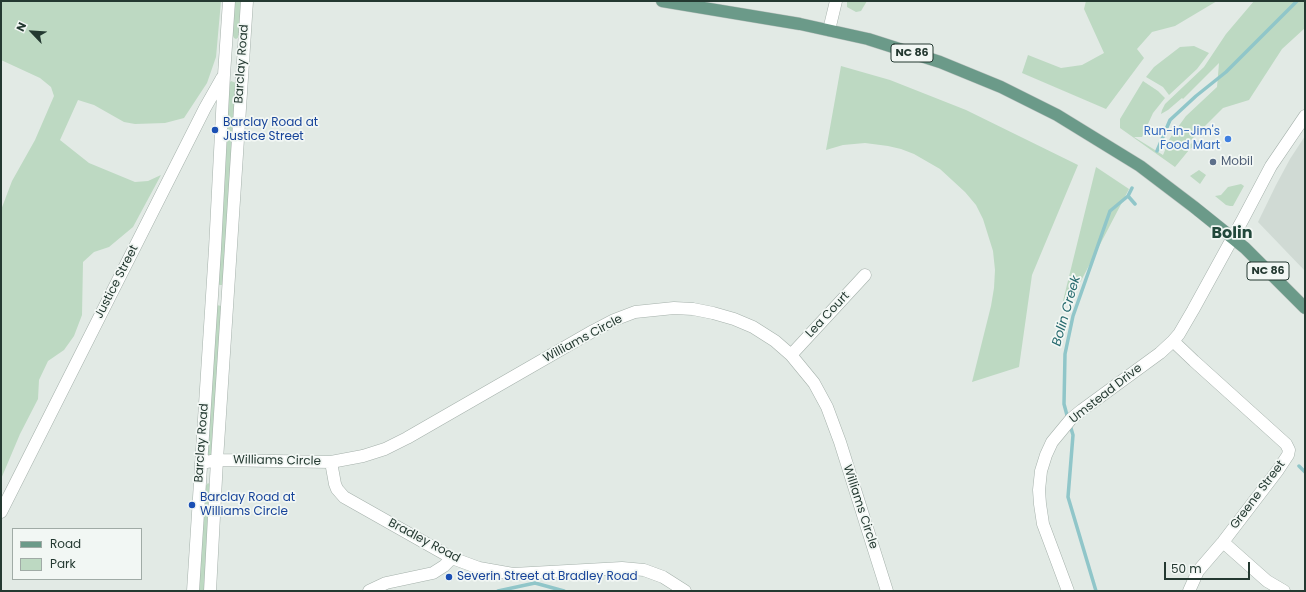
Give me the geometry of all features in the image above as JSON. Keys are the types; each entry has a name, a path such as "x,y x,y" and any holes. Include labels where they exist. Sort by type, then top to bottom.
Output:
{"main road":[{"name":"NC 86","path":"662,1 829,30 875,41 940,62 1001,87 1057,115 1130,159 1168,186 1245,248 1305,308"}],"street":[{"name":"Barclay Road","path":"193,591 229,1"},
{"name":"Barclay Road","path":"210,591 227,295 247,1"},
{"path":"829,30 836,1"},
{"name":"Justice Street","path":"1,512 201,114 224,75 242,59"},
{"name":"Umstead Drive","path":"1068,591 1043,524 1040,504 1039,490 1041,471 1052,442 1071,419 1160,353 1173,341 1190,315 1271,166 1305,116"},
{"name":"Lea Court","path":"791,355 865,276"},
{"path":"212,294 227,295"},
{"name":"Williams Circle","path":"201,463 217,460 331,462 348,460 386,449 614,320 635,312 674,308 713,312 753,327 775,341 791,355 814,383 827,407 840,442 887,591"},
{"name":"Greene Street","path":"1173,341 1194,362 1286,444 1289,450 1288,455 1278,470 1223,542 1198,571 1189,591"},
{"name":"Bradley Road","path":"331,462 335,484 337,489 344,497 452,558 479,568 514,574 622,568 644,570 663,577 685,591"},
{"path":"1223,542 1267,581 1284,591"},
{"path":"369,591 386,583 433,573 444,566 452,558"}],"shaded area":[{"path":"1305,136 1305,271 1258,222 1290,159"}],"green space":[{"path":"1,1 221,1 216,57 207,83 184,118 165,123 135,124 124,122 94,105 78,100 60,140 89,163 135,182 148,181 161,175 133,227 109,247 94,252 83,262 82,315 74,336 64,350 48,361 39,380 38,399 20,434 1,479 1,210 12,181 35,140 54,96 51,87 40,78 1,60"},
{"path":"234,1 242,1 239,37 236,39 232,34"},
{"path":"847,1 867,1 861,11 856,12 847,7"},
{"path":"1086,1 1217,1 1175,26 1152,32 1137,49 1144,58 1106,109 1022,73 1028,55 1061,68 1082,65 1104,53 1084,9"},
{"path":"1254,1 1305,1 1305,28 1282,49 1249,100 1223,108 1185,146 1203,139 1189,150 1175,167 1120,128 1120,119 1143,81 1158,91 1165,98 1153,113 1142,137 1134,137 1163,155 1170,138 1186,116 1217,87 1219,63 1183,99 1182,98 1161,114 1165,104 1204,67 1226,34"},
{"path":"1194,46 1209,53 1197,69 1169,95 1163,87 1146,77 1154,67 1180,47"},
{"path":"841,66 890,80 966,110 1078,165 1032,275 1019,367 972,382 991,306 995,270 993,251 983,219 976,205 965,192 940,169 914,154 901,149 865,143 843,145 826,150"},
{"path":"231,81 236,83 223,285 220,285 217,284 229,84"},
{"path":"1096,167 1129,189 1071,300 1063,301"},
{"path":"1199,170 1206,175 1200,184 1190,176"},
{"path":"1241,184 1244,186 1233,206 1226,205 1215,196 1221,195 1228,187"},
{"path":"217,305 221,306 214,457 207,457"},
{"path":"208,483 211,485 206,591 197,591 205,487"}],"waterway":[{"name":"Bolin Creek","path":"1157,151 1170,120 1196,96 1226,72 1297,1"},
{"name":"Bolin Creek","path":"1068,419 1064,404 1065,354 1073,316 1110,211 1128,196 1132,188"},
{"path":"1128,196 1135,204"},
{"name":"Bolin Creek","path":"1070,425 1073,435 1068,497 1096,591"},
{"path":"1299,466 1305,472"},
{"path":"498,591 535,583 564,591"}],"place":[{"name":"Barclay Road at Justice Street","path":"215,130"},
{"name":"Run-in-Jim's Food Mart","path":"1228,139"},
{"name":"Mobil","path":"1213,162"},
{"name":"Barclay Road at Williams Circle","path":"192,505"},
{"name":"Severin Street at Bradley Road","path":"449,577"}],"district":[{"name":"Bolin","path":"1232,234"}]}
